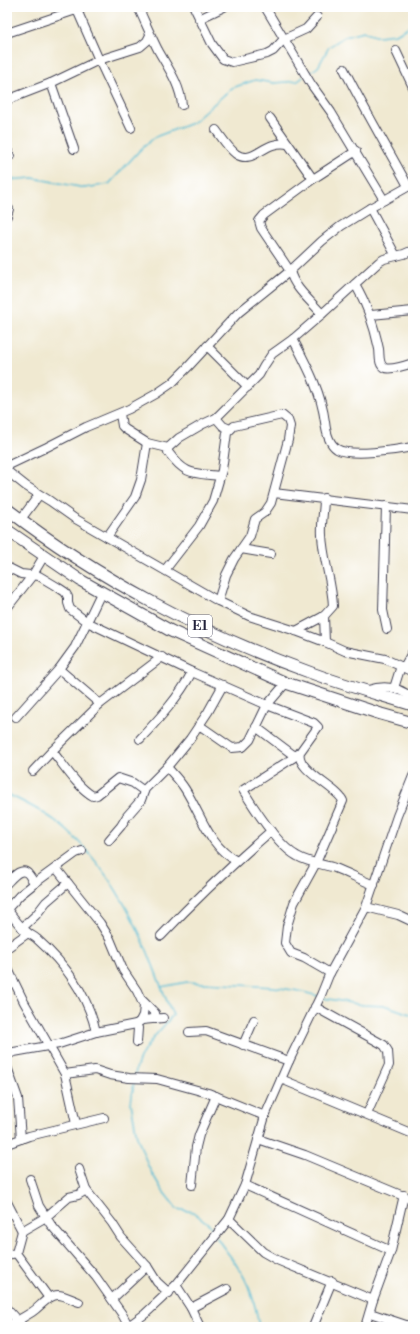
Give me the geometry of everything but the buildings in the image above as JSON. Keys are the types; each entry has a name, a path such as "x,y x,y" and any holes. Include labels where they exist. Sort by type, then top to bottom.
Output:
{"highway":[{"name":"E1","path":"7,509 39,533 117,583 212,633 308,672 364,691 413,705"},
{"name":"E1","path":"7,530 101,593 171,632 286,683 413,723"}],"street":[{"path":"138,7 150,35 177,85 182,104"},
{"path":"194,7 212,44 223,59 228,62 237,62 273,51 284,39 306,29 317,17"},
{"path":"199,19 224,7"},
{"path":"265,7 311,84 356,151 384,200"},
{"path":"7,34 81,9 99,60 131,128"},
{"path":"7,100 51,83 99,60 140,47 147,41 150,35"},
{"path":"396,51 413,87"},
{"path":"7,466 80,430 120,414 156,394 172,383 238,314 290,271 322,241 341,226 410,185 367,113 344,70"},
{"path":"51,83 74,149"},
{"path":"270,118 313,179"},
{"path":"216,130 230,148 243,158 250,158 268,146 281,143 288,144"},
{"path":"322,314 296,285 290,271 259,221 264,215 313,179 356,151"},
{"path":"370,208 396,256"},
{"path":"168,448 179,438 216,418 259,375 272,354 293,339 384,259 413,250"},
{"path":"355,284 364,298 370,315 383,368 388,369 413,363"},
{"path":"370,315 413,311"},
{"path":"293,339 318,389 325,422 325,430 332,444 337,449 355,452 380,452 413,447"},
{"path":"207,346 248,387"},
{"path":"120,414 122,426 125,429 147,443 168,448"},
{"path":"165,570 199,526 213,501 220,476 227,433 230,429 234,426 282,415 288,420 290,426 288,440 271,503 266,512 256,519 250,536 234,559 226,575 218,601"},
{"path":"216,418 223,426 230,429"},
{"path":"107,537 135,496 141,480 147,443"},
{"path":"168,448 168,452 183,469 190,472 220,476"},
{"path":"7,471 39,495 74,518 218,601 249,616 296,631 345,651 385,659 413,672"},
{"path":"274,493 413,510"},
{"path":"21,519 39,495"},
{"path":"296,631 324,616 333,606 324,557 322,533 324,498"},
{"path":"386,506 382,610 387,629"},
{"path":"241,549 271,554"},
{"path":"7,608 32,576 44,556"},
{"path":"7,567 21,574 39,576 66,592 70,609 87,622 223,686 314,723 318,726 297,756 243,790 271,831 296,856 336,868 374,885"},
{"path":"16,717 59,669 75,647 101,593"},
{"path":"324,616 325,642"},
{"path":"394,688 403,667 413,651"},
{"path":"33,771 52,750 100,704 162,657"},
{"path":"59,669 100,704"},
{"path":"140,739 162,716 187,682 192,672"},
{"path":"199,725 232,748 243,747 256,727 267,705 286,683"},
{"path":"109,840 141,800 144,791 167,767 190,739 223,686"},
{"path":"364,691 380,688 394,688 408,694 413,699"},
{"path":"256,727 297,756 305,767 322,783 341,797 343,801 316,863 294,903 287,926 284,943 291,953 304,958 330,973"},
{"path":"52,750 74,778 89,794 93,796 97,795 118,778 133,783 144,791"},
{"path":"167,767 184,786 200,820 217,846 228,856 237,861"},
{"path":"30,1179 39,1206 46,1217 62,1239 96,1277 112,1299 128,1327 145,1314 176,1285 229,1219 245,1185 265,1116 330,973 366,907 397,816 413,776"},
{"path":"161,936 237,861 271,831"},
{"path":"82,851 76,853 35,883 20,895 7,909 25,930 36,937 72,977 85,998 93,1018 96,1032"},
{"path":"56,868 106,932 123,970 142,1001 144,1011 138,1022 137,1042"},
{"path":"7,883 18,873 23,871 29,875 30,879 35,883"},
{"path":"7,948 25,930 46,902 68,883"},
{"path":"366,907 398,915 413,922"},
{"path":"7,967 24,1002 65,1074 76,1124"},
{"path":"7,1055 14,1052 59,1044 96,1032 160,1018 142,1001"},
{"path":"315,1007 384,1045 388,1051 389,1065 366,1114"},
{"path":"243,1045 254,1020"},
{"path":"189,1032 206,1031 289,1061"},
{"path":"7,1067 18,1098 21,1139"},
{"path":"65,1074 95,1070 110,1075 156,1080 216,1096 265,1116"},
{"path":"281,1079 413,1134"},
{"path":"192,1185 196,1147 199,1135 216,1096"},
{"path":"7,1144 34,1134 104,1118"},
{"path":"258,1139 305,1155 413,1200"},
{"path":"79,1169 86,1190 121,1237 147,1266 157,1282 168,1293"},
{"path":"245,1185 391,1251"},
{"path":"22,1231 46,1217 69,1197 78,1195 86,1190"},
{"path":"365,1327 391,1251 404,1195"},
{"path":"7,1202 22,1231 16,1252"},
{"path":"229,1219 263,1252 277,1260 332,1281 373,1300"},
{"path":"7,1255 16,1252"},
{"path":"16,1252 49,1298"},
{"path":"112,1299 147,1266"},
{"path":"313,1327 332,1281"},
{"path":"176,1285 191,1308 200,1327"},
{"path":"191,1308 227,1289"},
{"path":"7,1326 20,1324 49,1298 56,1295 79,1302"},
{"path":"7,1309 20,1324"},
{"path":"370,1313 412,1327"}],"waterway":[{"path":"308,74 318,67 329,47 345,36 364,31 379,36 396,34 413,24"},
{"path":"7,180 33,178 85,188 109,184 139,151 155,137 192,123 232,88 255,80 274,83 298,81 303,77"},
{"path":"7,794 33,807 57,822 81,844 110,881 127,908 140,933 173,1015 144,1050 135,1075"},
{"path":"161,987 187,982 274,987 318,996"},
{"path":"323,998 363,1005 387,1006 413,1015"},
{"path":"134,1081 131,1103 137,1137 149,1168 162,1190 177,1209 193,1212 210,1225 214,1233"},
{"path":"217,1238 246,1280 254,1303 259,1327"}]}
